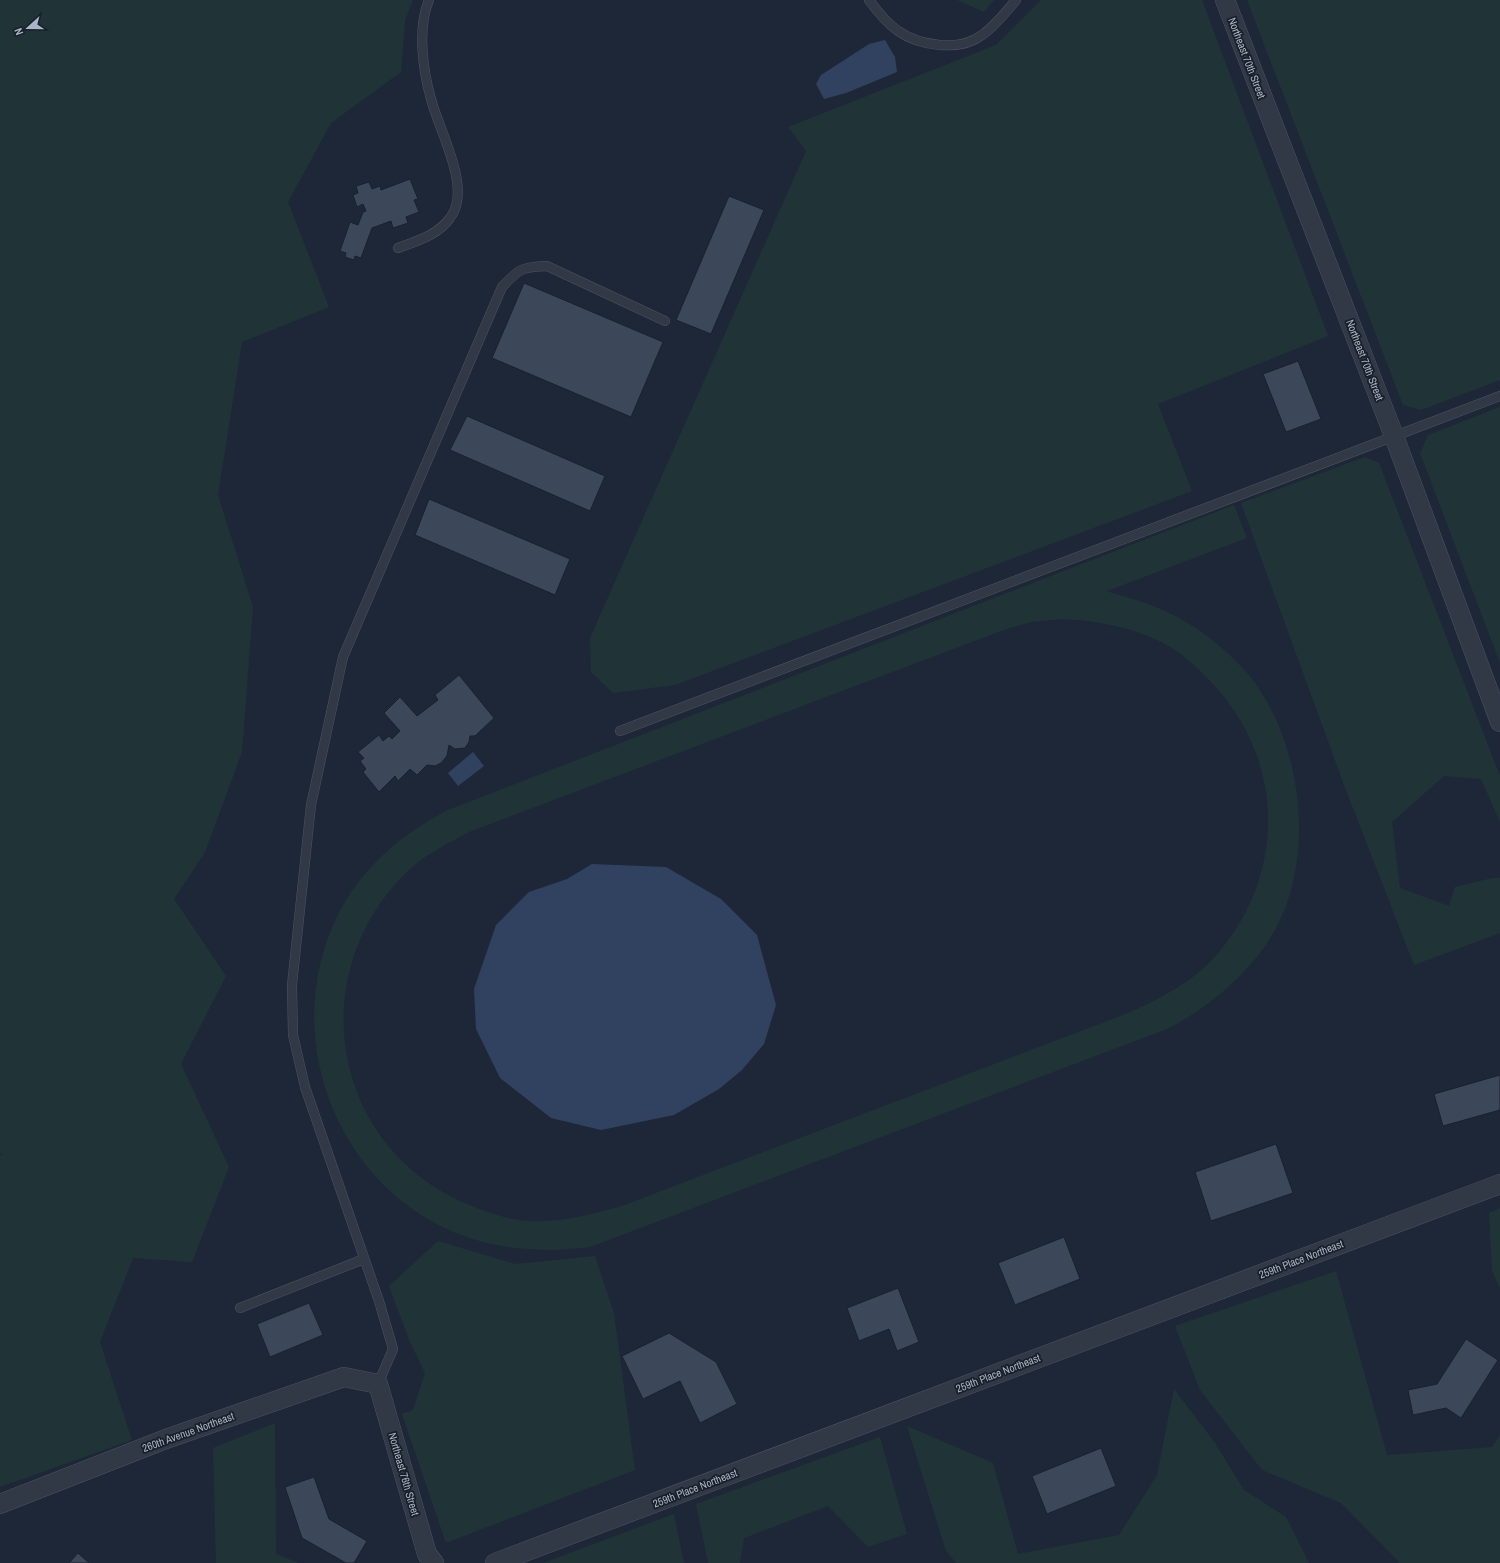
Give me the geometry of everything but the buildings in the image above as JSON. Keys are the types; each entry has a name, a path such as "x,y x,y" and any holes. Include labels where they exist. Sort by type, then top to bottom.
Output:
{"street":[{"name":"Northeast 70th Street","path":"1225,0 1394,436 1500,722"},
{"name":"259th Place Northeast","path":"495,1563 1500,1184"},
{"name":"260th Avenue Northeast","path":"0,1504 166,1440 344,1377 378,1384"},
{"name":"Northeast 76th Street","path":"378,1384 427,1554 434,1563"}],"lane":[{"path":"398,248 428,237 440,228 451,218 458,201 457,174 430,99 423,61 423,31 429,0"},
{"path":"869,0 878,12 898,31 914,40 944,46 963,44 982,36 1016,0"},
{"path":"378,1384 393,1350 364,1259 305,1086 293,1035 292,985 311,805 343,657 502,287 514,274 527,267 547,266 665,321"},
{"path":"620,731 1500,396"},
{"path":"240,1308 364,1259"}],"green space":[{"path":"0,0 413,0 405,20 401,72 331,123 288,202 329,307 242,342 218,495 253,607 242,752 205,852 174,899 226,976 181,1064 229,1167 192,1262 133,1258 100,1342 132,1440 0,1487 0,1156 3,1153 0,1154"},
{"path":"957,0 994,0 984,12"},
{"path":"1041,0 1202,0 1328,336 1158,404 1192,491 675,685 613,693 591,672 590,638 806,151 788,127 996,45"},
{"path":"1247,0 1500,0 1500,380 1421,410 1403,405"},
{"path":"1500,407 1500,663 1420,453 1428,435"},
{"path":"1365,457 1379,463 1500,776 1500,822 1481,779 1444,776 1392,822 1400,888 1449,906 1455,887 1492,878 1500,878 1500,933 1414,965 1344,785 1241,503"},
{"path":"1234,505 1247,538 1107,591 1152,606 1185,621 1224,650 1246,672 1255,683 1272,712 1285,744 1294,778 1299,814 1298,849 1293,884 1282,917 1265,946 1245,971 1221,993 1195,1013 1167,1029 590,1247 545,1250 502,1246 473,1239 426,1218 386,1187 354,1149 331,1105 318,1057 314,1007 322,957 341,909 362,878 374,864 416,829 448,810","holes":["1062,619 1119,627 1146,635 1172,648 1193,664 1211,682 1236,713 1254,747 1264,783 1268,820 1265,857 1254,894 1237,928 1212,960 1194,976 1162,996 1128,1013 622,1206 584,1216 558,1220 531,1221 518,1220 492,1214 467,1204 420,1177 385,1141 360,1099 346,1053 344,1004 354,956 376,910 410,869 417,863 438,849 469,832 1006,629 1032,622"]},
{"path":"1500,1208 1500,1288 1492,1271 1489,1213"},
{"path":"438,1241 515,1264 595,1256 614,1313 635,1470 446,1543 402,1414 413,1410 425,1373 410,1342 389,1286"},
{"path":"1336,1271 1387,1455 1492,1447 1500,1435 1500,1563 1400,1563 1341,1503 1262,1470 1200,1390 1175,1326"},
{"path":"1174,1389 1215,1443 1244,1490 1286,1517 1309,1563 956,1563 946,1551 907,1426 993,1463 1018,1554 1119,1535 1157,1475"},
{"path":"275,1423 276,1554 299,1563 216,1563 213,1448"},
{"path":"880,1437 907,1534 868,1547 828,1506 744,1538 740,1563 708,1563 696,1504"},
{"path":"674,1514 684,1563 543,1563"}],"water":[{"path":"885,40 895,57 897,72 846,93 824,99 816,84 821,75 869,44"},
{"path":"473,752 484,766 458,786 448,773"},
{"path":"592,864 666,867 721,899 757,935 776,1005 764,1044 742,1070 719,1089 674,1115 601,1130 551,1118 500,1078 476,1029 474,989 496,925 529,892 567,879"}]}
